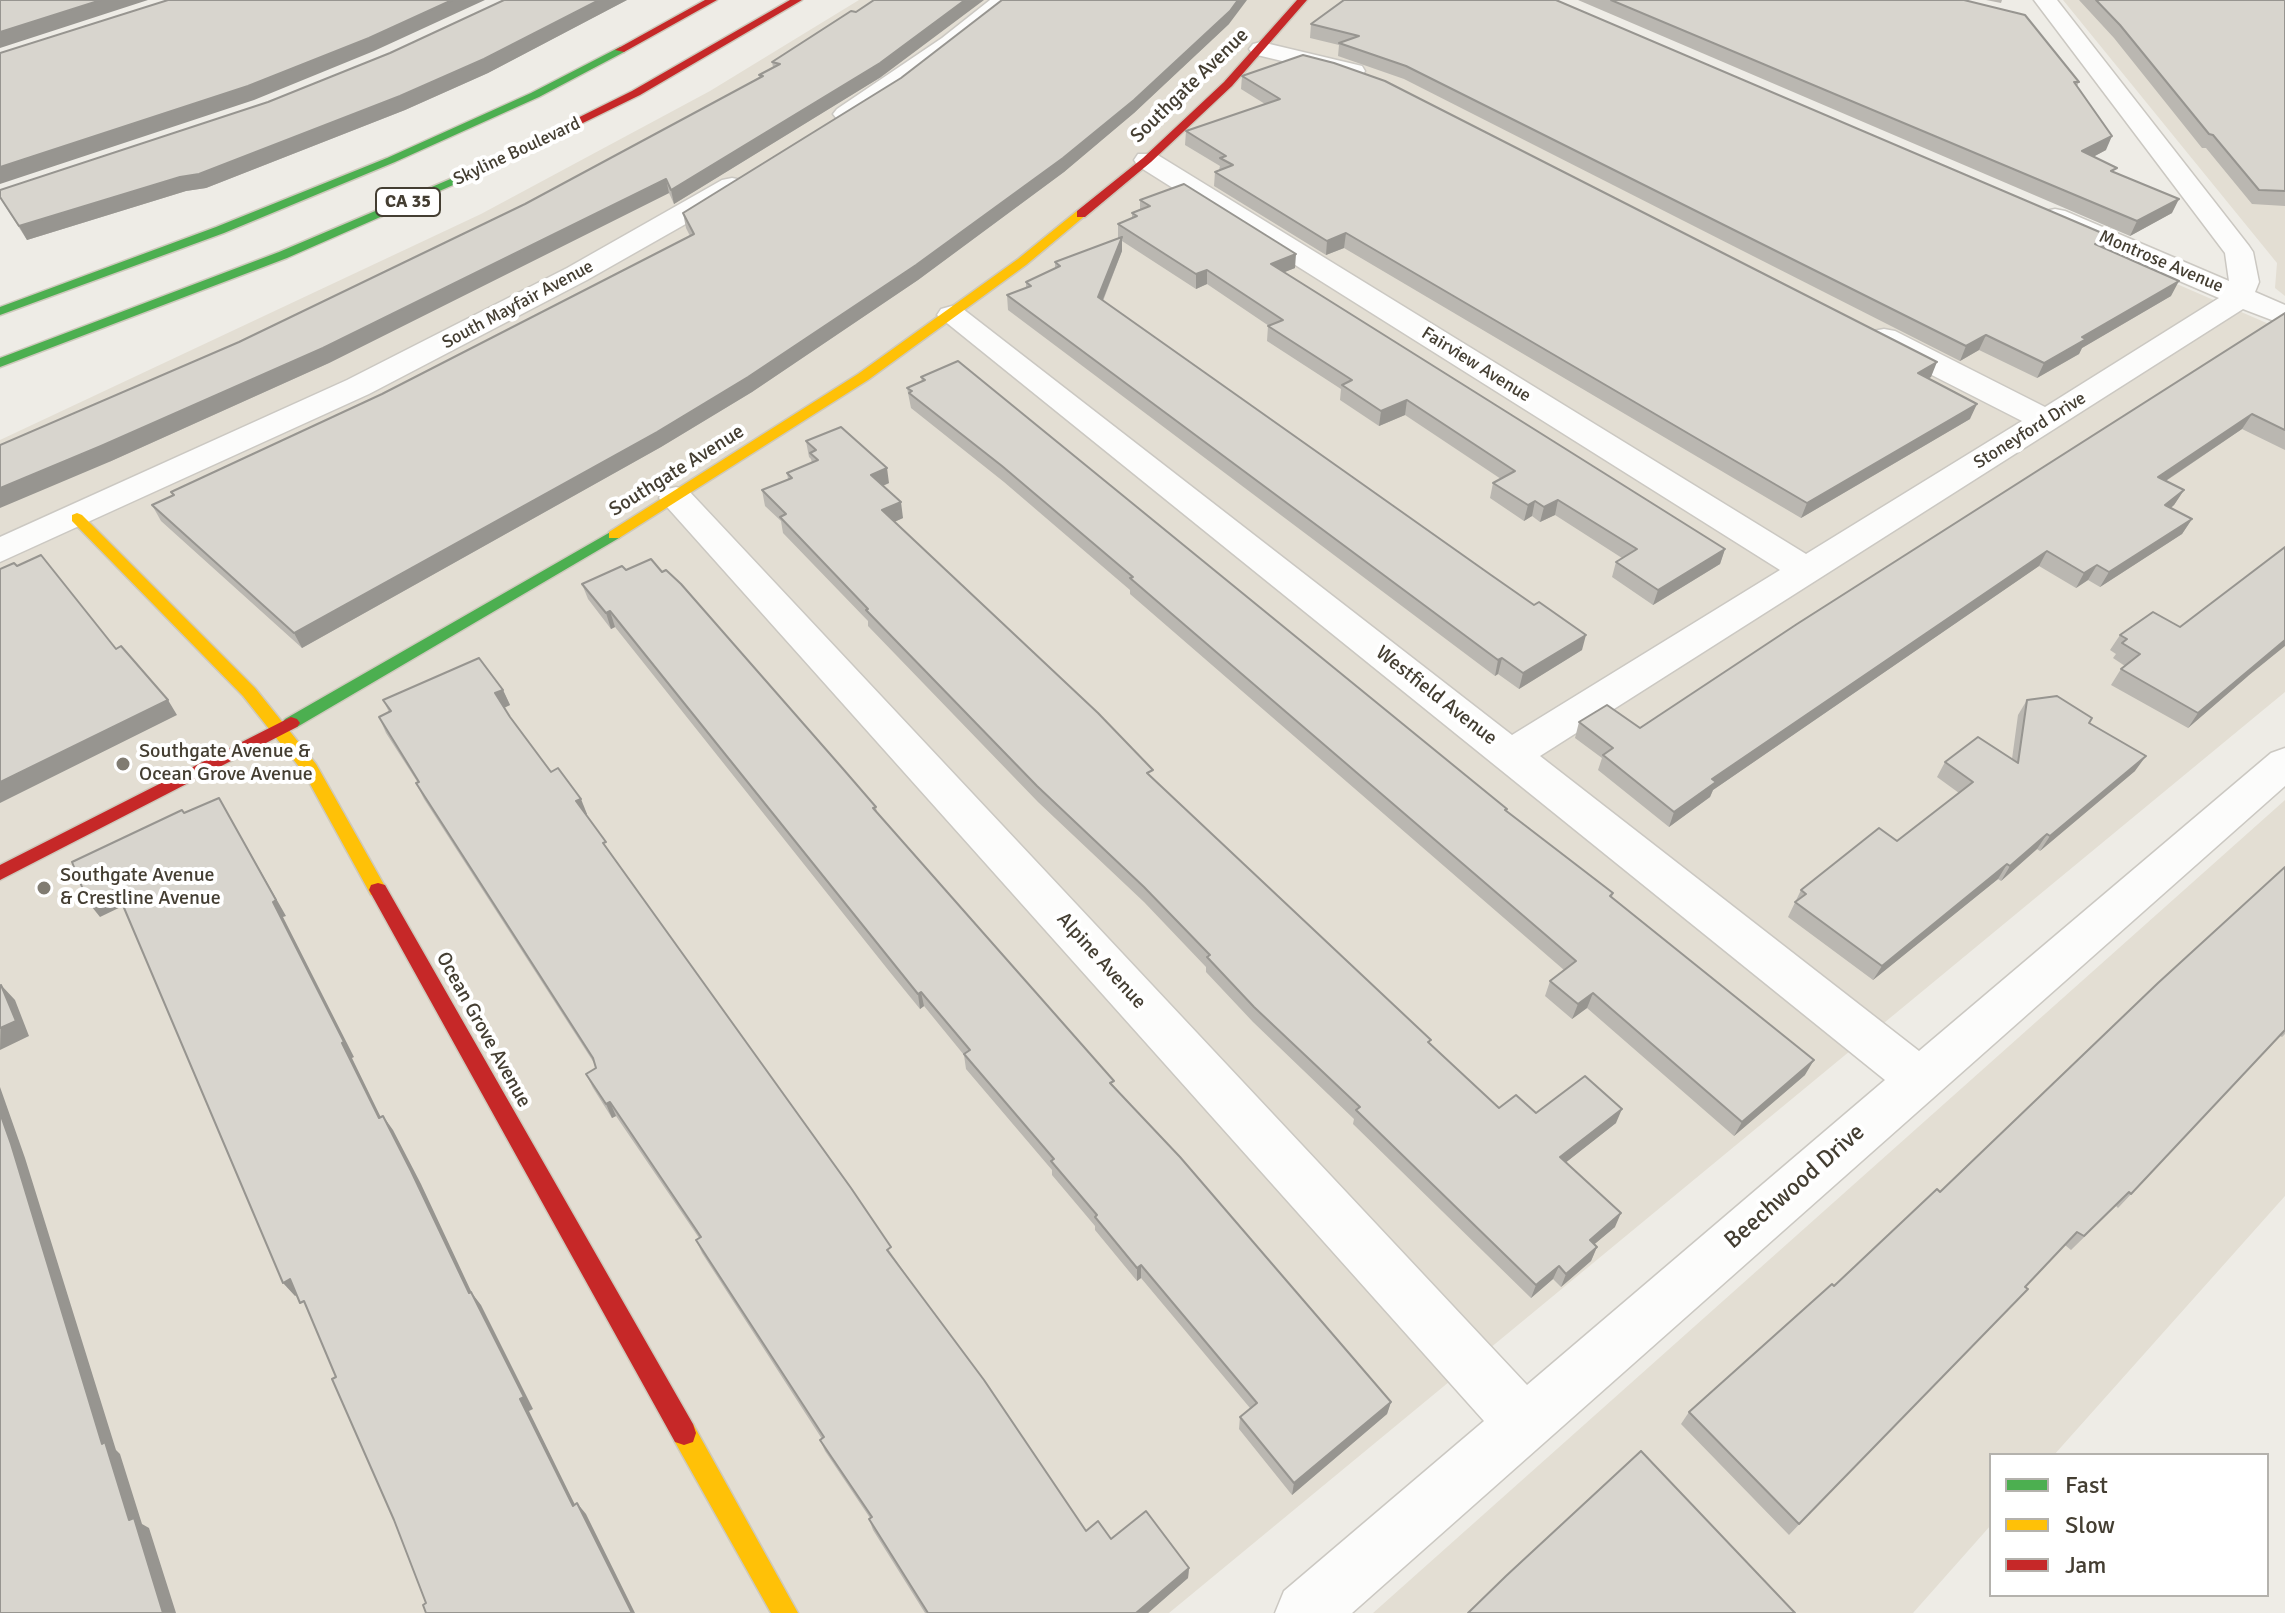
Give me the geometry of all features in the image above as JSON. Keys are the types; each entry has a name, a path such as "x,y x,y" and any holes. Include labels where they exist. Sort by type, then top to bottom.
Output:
{"street":[{"name":"CA 35","path":"0,311 208,235 403,154 535,95 712,0"},
{"name":"Skyline Boulevard","path":"0,363 283,255 463,178 636,93 797,0"},
{"path":"823,129 904,76 1004,0"},
{"name":"Southgate Avenue","path":"0,873 281,729 676,498 772,438 952,315 1076,220 1147,160 1261,49 1302,0"},
{"path":"2050,17 2239,252 2244,282 2239,296"},
{"path":"1261,49 1341,67 1382,82"},
{"name":"Fairview Avenue","path":"1147,160 1806,570"},
{"name":"South Mayfair Avenue","path":"0,551 316,407 474,329 654,231 759,169"},
{"name":"Montrose Avenue","path":"2036,208 2285,316"},
{"name":"Stoneyford Drive","path":"1511,755 2224,310 2239,296"},
{"name":"Westfield Avenue","path":"952,315 1919,1079"},
{"path":"1862,327 2047,421"},
{"name":"Alpine Avenue","path":"676,498 1525,1424"},
{"name":"Ocean Grove Avenue","path":"77,518 249,692 310,769 785,1613"},
{"name":"Beechwood Drive","path":"1306,1613 2285,763"}],"shaded area":[{"path":"859,0 1523,0 2285,331 2285,692 1169,1613 0,1613 0,440 481,214 710,91"},
{"path":"2063,0 2285,0 2285,296 2275,288 2277,263"},
{"path":"2285,800 2285,1196 2056,1453 1989,1453 1989,1527 1913,1613 1373,1613"}],"building":[{"path":"0,0 101,0 0,32"},
{"path":"168,0 452,0 369,38 248,86 0,167 0,53"},
{"path":"504,0 599,0 484,59 400,96 199,174 19,226 0,197 0,190 268,102 390,53"},
{"path":"874,0 965,0 880,63 671,190 666,179 323,348 0,488 0,445 239,342 525,204 763,76 759,75 780,64 772,62 851,11 856,12"},
{"path":"1002,0 1238,0 1134,100 1063,158 916,265 748,377 657,432 294,633 152,505 174,495 171,492 382,394 694,234 683,213 901,78"},
{"path":"1344,0 1556,0 2109,236 2095,244 2179,281 2082,337 2086,339 2044,363 1986,335 1966,346 1406,66 1339,43 1359,36 1311,24"},
{"path":"1611,0 1964,0 2025,15 2079,82 2074,82 2112,136 2082,151 2117,168 2111,171 2179,199 2137,221"},
{"path":"2096,0 2285,0 2285,191 2259,190"},
{"path":"1303,55 1385,81 1937,362 1918,373 1977,404 1807,503 1346,233 1327,241 1215,172 1233,165 1220,158 1226,156 1186,131 1280,99 1242,76"},
{"path":"1184,184 1296,254 1271,264 1725,549 1658,590 1616,562 1637,549 1558,500 1544,507 1535,501 1528,505 1493,483 1515,471 1407,400 1381,411 1342,385 1352,380 1268,326 1283,320 1207,270 1196,274 1118,224 1137,216 1132,213 1150,206 1140,200"},
{"path":"1122,237 1098,297 1534,605 1539,602 1586,635 1523,673 1502,658 1498,660 1007,295 1031,286 1026,282 1060,266 1055,262"},
{"path":"2285,313 2285,430 2252,414 2158,477 2184,490 2165,505 2192,519 2109,572 2097,565 2084,573 2047,551 1712,779 1716,782 1674,812 1603,755 1613,748 1579,722 1607,705 1640,728 1797,624"},
{"path":"958,361 1814,1060 1742,1122 1593,993 1578,1004 1550,981 1576,961 1130,578 1133,577 1002,466 909,393 912,391 907,388 925,380 921,377"},
{"path":"841,427 887,468 871,475 901,502 882,510 1098,713 1153,770 1147,773 1499,1108 1516,1095 1536,1113 1585,1076 1622,1109 1560,1157 1621,1213 1590,1240 1597,1247 1566,1274 1559,1266 1536,1285 1356,1110 1360,1107 1254,1007 1207,957 1210,955 1144,887 1037,786 780,517 786,514 762,490 792,478 787,473 818,460 810,453 816,450 806,441"},
{"path":"2285,547 2285,640 2198,713 2121,669 2140,654 2122,643 2127,639 2120,635 2153,612 2180,627"},
{"path":"41,555 116,649 121,646 168,700 0,782 0,569 14,563 17,566"},
{"path":"651,559 662,572 666,570 681,584 1114,1081 1110,1083 1180,1157 1391,1402 1294,1483 1240,1417 1257,1403 1141,1265 1137,1268 1051,1161 1054,1159 964,1054 970,1050 921,992 918,994 610,611 606,613 582,584 622,566 626,570"},
{"path":"479,658 503,690 495,693 510,717 551,772 558,768 581,799 576,801 606,842 603,843 851,1188 891,1247 887,1250 984,1380 1086,1531 1098,1521 1111,1539 1146,1511 1189,1568 1136,1613 928,1613 869,1519 872,1517 820,1440 824,1437 696,1240 701,1237 610,1102 606,1104 586,1074 596,1068 593,1058 416,783 419,782 379,717 391,711 383,700"},
{"path":"2057,696 2092,718 2089,723 2146,756 2050,836 2047,834 2010,866 2007,864 1882,966 1795,902 1806,894 1801,890 1879,828 1897,841 1973,782 1945,762 1978,737 2018,763 2027,700"},
{"path":"219,798 276,900 273,902 379,1118 383,1116 469,1293 524,1397 520,1399 573,1506 577,1503 632,1613 426,1613 423,1605 426,1603 394,1520 332,1379 336,1377 304,1301 300,1303 290,1279 283,1283 116,889 88,902 72,862 182,810 184,813"},
{"path":"2285,867 2285,1030 2131,1194 2129,1192 2084,1236 2077,1232 2025,1287 2028,1289 1799,1524 1689,1412 1832,1284 1834,1286 1937,1189 1940,1192 2158,983"},
{"path":"0,986 16,1021 0,1028"},
{"path":"0,1113 102,1444 105,1442 129,1520 134,1518 163,1613 0,1613"},
{"path":"1641,1451 1795,1613 1468,1613 1506,1576"}],"traffic: fast":[{"path":"0,311 220,230 391,160 535,95 620,50"},
{"path":"0,363 283,255 481,169"},
{"path":"291,723 614,535"}],"traffic: slow":[{"path":"614,535 863,377 1022,262 1081,214"},
{"path":"77,518 249,692 310,769 378,890"},
{"path":"684,1433 785,1613"}],"traffic: jam":[{"path":"620,50 712,0"},
{"path":"481,169 636,93 797,0"},
{"path":"1081,214 1147,160 1228,84 1302,0"},
{"path":"0,873 291,723"},
{"path":"378,890 684,1433"}],"place":[{"name":"Southgate Avenue & Ocean Grove Avenue","path":"123,764"},
{"name":"Southgate Avenue & Crestline Avenue","path":"44,888"}]}
